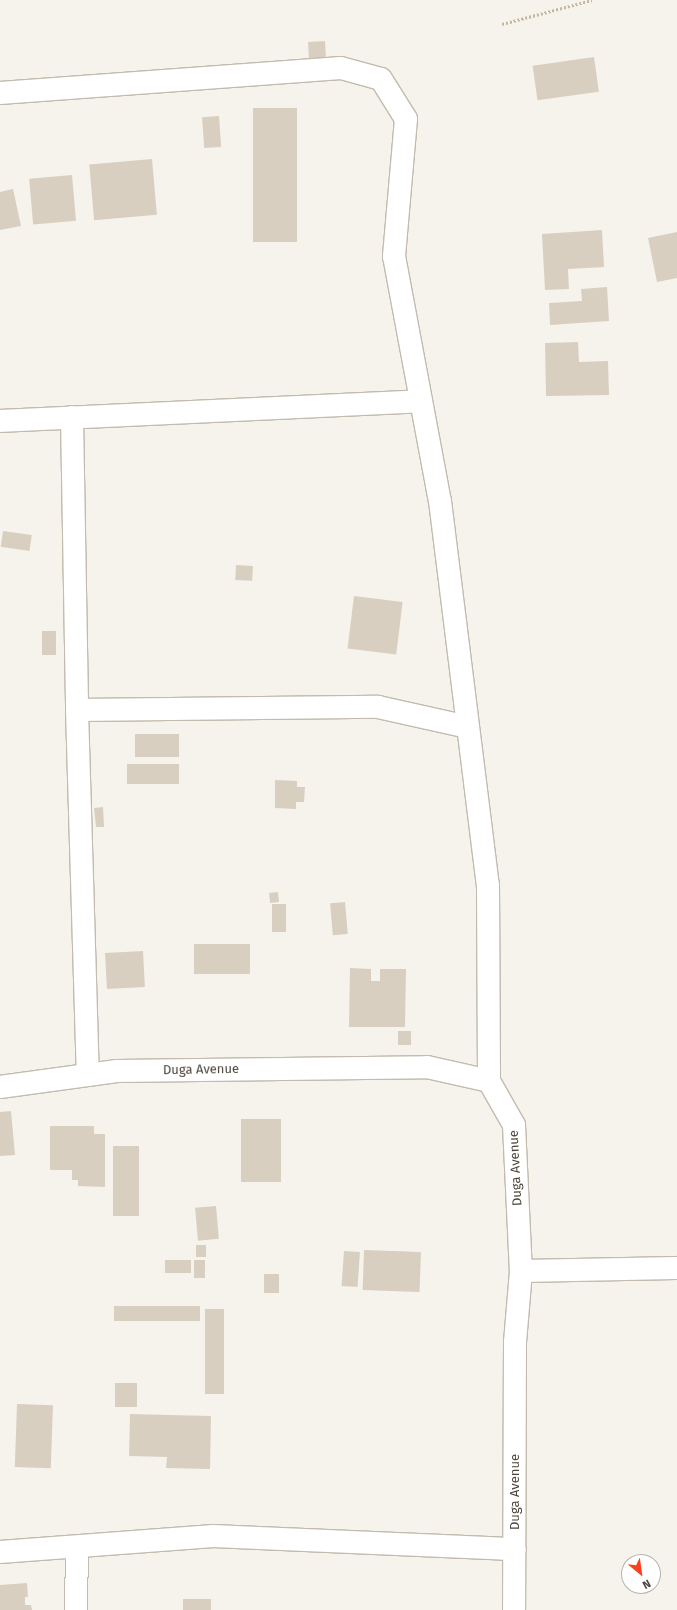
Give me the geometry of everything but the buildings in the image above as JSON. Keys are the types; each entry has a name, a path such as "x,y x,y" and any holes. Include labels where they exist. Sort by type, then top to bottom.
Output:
{"street":[{"path":"0,93 341,68 381,79 406,119 394,256 440,501 488,885 489,1081"},
{"path":"0,421 421,401"},
{"path":"72,417 77,710 88,1075"},
{"path":"77,710 378,707 468,727"},
{"name":"Duga Avenue","path":"0,1087 117,1071 427,1067 489,1081 514,1124 521,1271 515,1342 514,1610"},
{"path":"521,1271 677,1268"},
{"path":"0,1552 213,1536 515,1549"},
{"path":"76,1610 77,1547"}],"path":[{"path":"502,24 592,0"}]}
